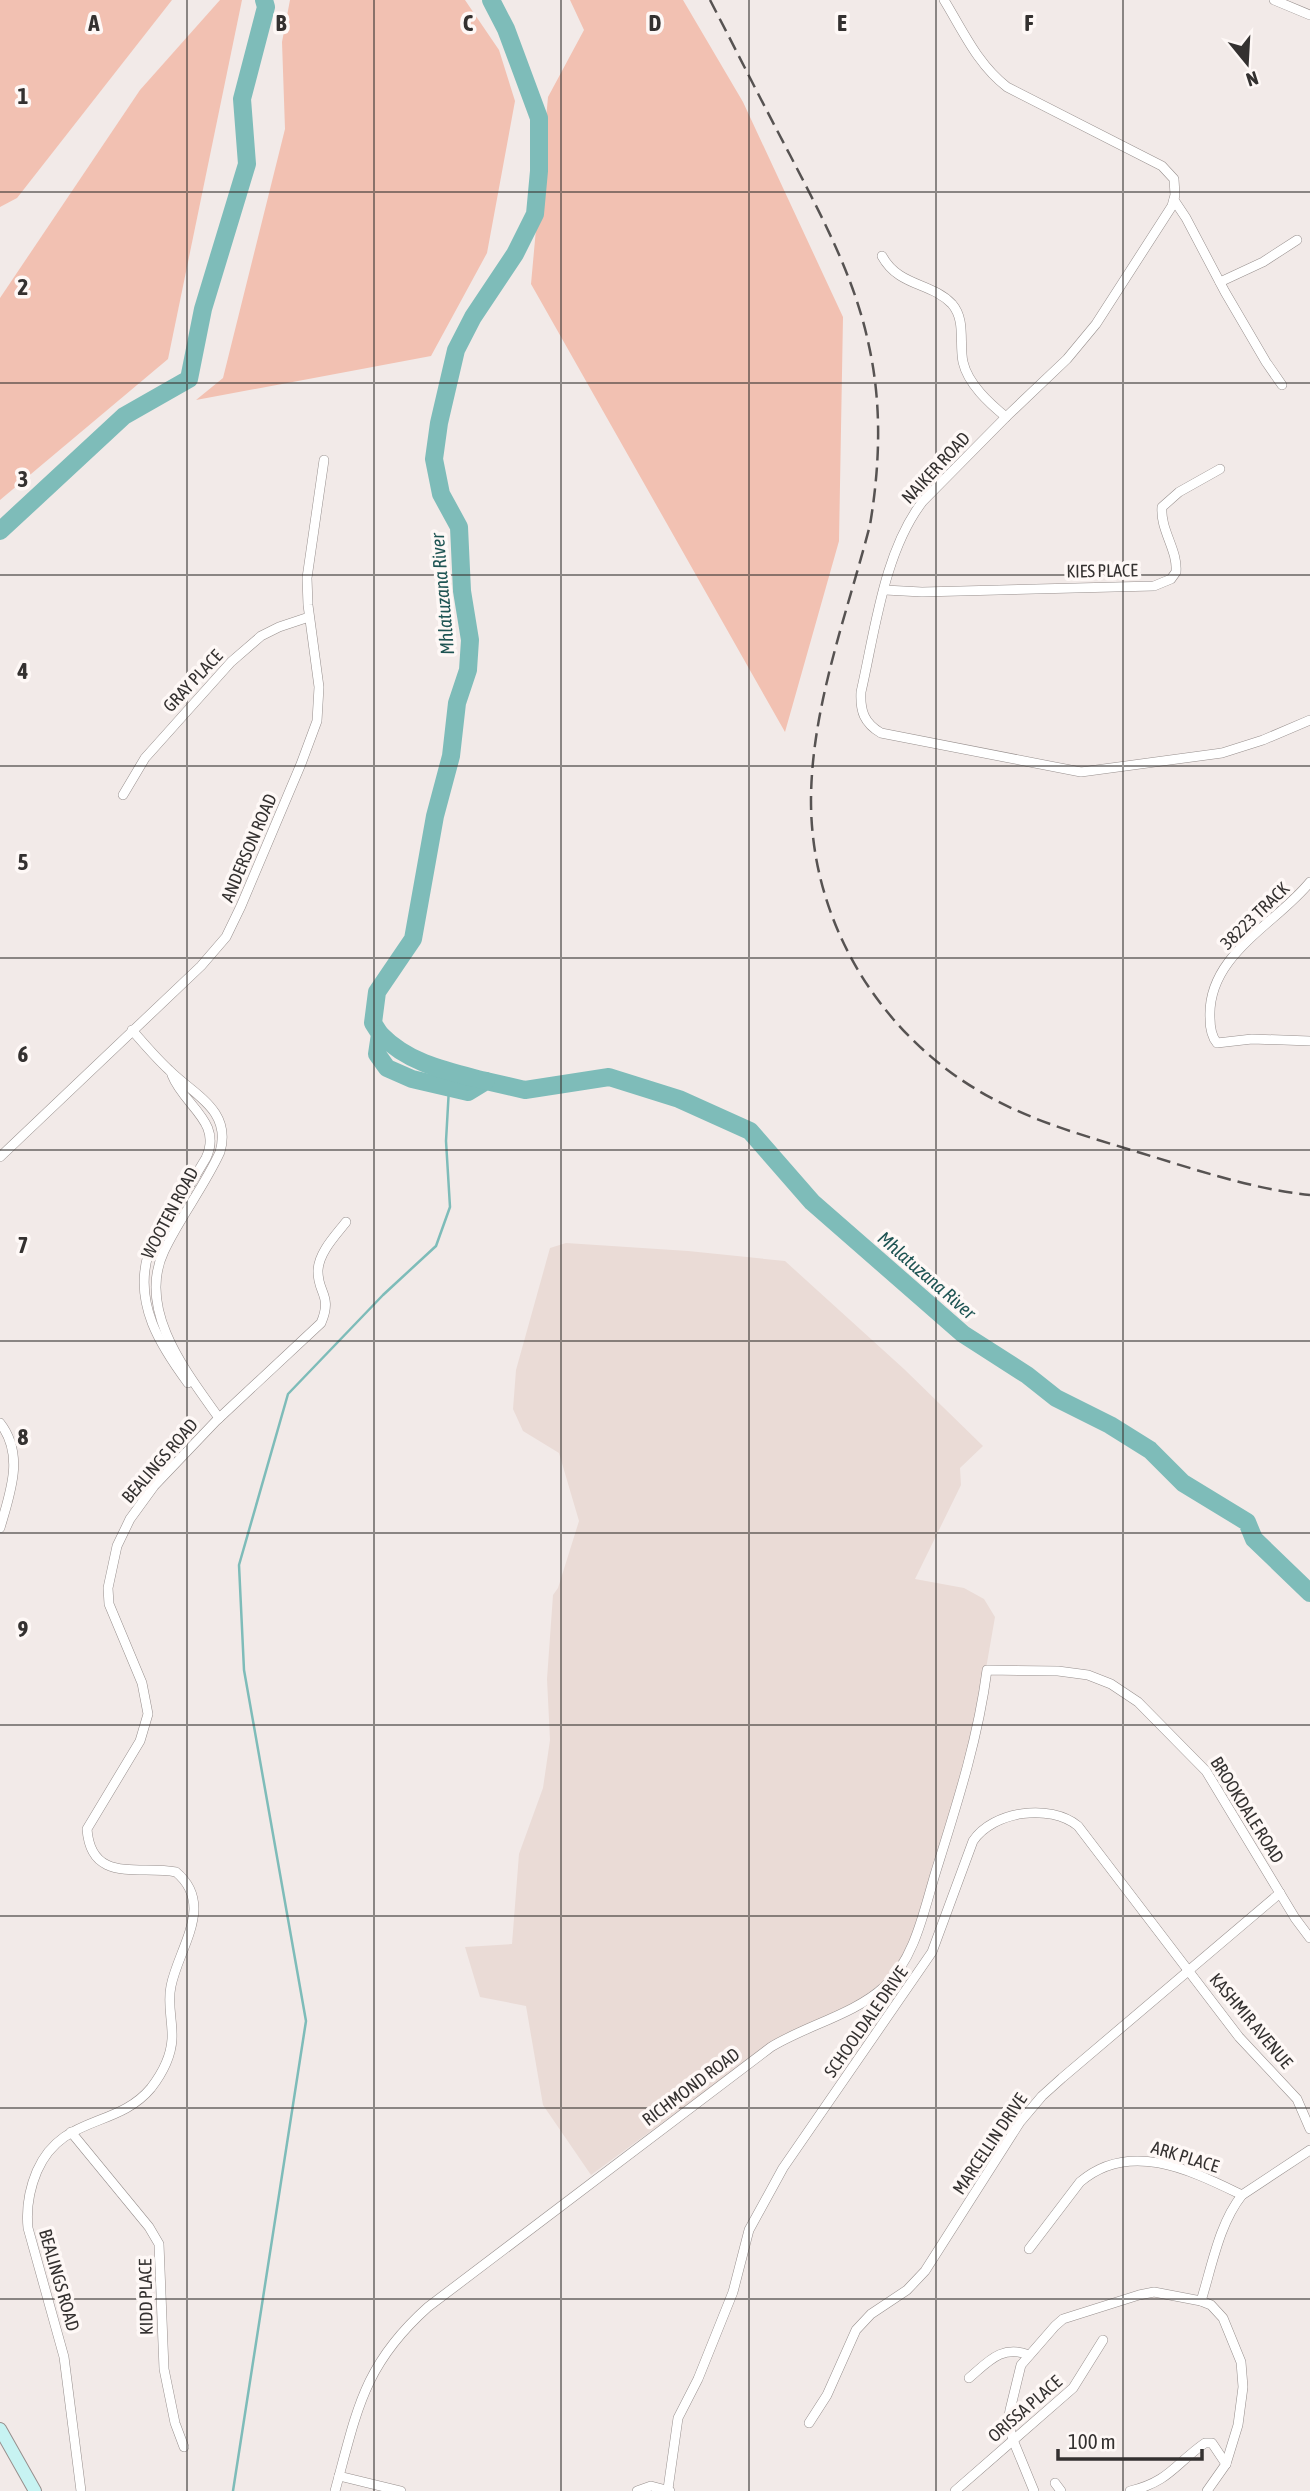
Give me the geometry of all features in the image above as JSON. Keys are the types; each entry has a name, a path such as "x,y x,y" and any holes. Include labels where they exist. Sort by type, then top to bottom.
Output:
{"main road":[{"path":"0,2429 35,2491"}],"street":[{"path":"944,0 978,57 1007,87 1162,166 1174,178 1174,201 1266,362 1282,385"},
{"path":"1274,0 1310,15"},
{"name":"NAIKER ROAD","path":"1174,201 1164,223 1086,338 1006,416 915,512 902,534 885,590 860,704 866,721 881,733 1081,772 1222,753 1263,740 1310,720"},
{"path":"1220,282 1263,262 1297,240"},
{"path":"882,256 886,264 899,276 952,304 960,324 965,367 981,393 1006,416"},
{"name":"ANDERSON ROAD","path":"0,1157 215,951 226,937 242,906 302,764 317,721 319,687 309,617 307,578 324,460"},
{"name":"KIES PLACE","path":"885,590 922,592 1154,586 1164,583 1171,579 1177,565 1164,526 1162,507 1178,492 1220,469"},
{"name":"GRAY PLACE","path":"123,795 145,758 240,654 270,632 309,617"},
{"name":"38223 TRACK","path":"1310,882 1236,952 1215,986 1209,1009 1212,1032 1217,1043 1252,1040 1310,1041"},
{"name":"WOOTEN ROAD","path":"132,1030 170,1072 184,1096 206,1122 211,1142 206,1158 148,1255 143,1282 145,1304 153,1328 169,1356 217,1420"},
{"name":"BEALINGS ROAD","path":"81,2491 64,2357 31,2244 27,2214 30,2189 44,2155 51,2147 71,2132 118,2112 149,2091 159,2076 168,2058 172,2040 170,1988 194,1910 190,1887 176,1872 113,1868 102,1863 91,1848 87,1829 140,1741 148,1714 142,1683 109,1604 108,1588 117,1546 141,1502 217,1420 321,1323 327,1307 318,1270 327,1247 346,1222"},
{"path":"0,1423 7,1433 15,1457 15,1473 0,1528"},
{"name":"BROOKDALE ROAD","path":"987,1670 1071,1672 1088,1675 1124,1691 1169,1731 1206,1771 1310,1938"},
{"name":"RICHMOND ROAD","path":"335,2491 356,2414 371,2375 394,2340 410,2323 771,2046 853,2008 885,1986 896,1973 906,1956 923,1913 967,1770 979,1727 987,1670"},
{"name":"SCHOOLDALE DRIVE","path":"669,2490 678,2417 698,2379 733,2292 748,2230 787,2162 932,1952 973,1841 978,1834 993,1821 1005,1818 1047,1813 1071,1820 1188,1971"},
{"name":"MARCELLIN DRIVE","path":"809,2423 827,2395 856,2330 871,2314 907,2290 925,2271 1030,2109 1062,2078 1280,1893"},
{"name":"KASHMIR AVENUE","path":"1188,1971 1239,2037 1297,2099 1310,2129"},
{"name":"KIDD PLACE","path":"71,2132 149,2227 159,2244 164,2369 175,2423 184,2447"},
{"path":"1201,2301 1224,2226 1235,2204 1242,2195 1310,2150"},
{"name":"ARK PLACE","path":"1029,2249 1080,2182 1091,2173 1116,2161 1134,2159 1164,2164 1218,2183 1242,2195"},
{"path":"1034,2491 1008,2422 1021,2365 1055,2326 1074,2314 1145,2293 1164,2292 1211,2305 1223,2318 1235,2343 1243,2372 1241,2409 1226,2464 1207,2491"},
{"name":"ORISSA PLACE","path":"955,2491 1073,2388 1104,2340"},
{"path":"969,2378 991,2359 1006,2352 1014,2350 1029,2355"},
{"path":"1130,2491 1156,2483 1172,2473 1205,2442 1212,2443 1226,2464"},
{"path":"339,2476 401,2491"},
{"path":"636,2491 651,2486 669,2490"}],"shaded area":[{"path":"0,0 172,0 17,198 0,207"},
{"path":"220,0 242,0 168,359 0,500 0,298 140,90"},
{"path":"290,0 465,0 499,50 515,101 487,253 431,356 196,400 223,378 285,129 282,42"},
{"path":"570,0 683,0 743,102 843,317 839,541 785,732 531,284 548,97 584,30"},
{"path":"566,1243 785,1261 904,1369 983,1446 960,1468 961,1485 915,1579 964,1588 984,1599 995,1617 976,1726 922,1914 897,1971 870,1996 768,2045 591,2175 543,2105 526,2006 480,1997 465,1947 512,1944 519,1854 543,1788 550,1740 547,1679 553,1595 558,1588 579,1521 559,1453 523,1431 513,1409 516,1370 550,1248"}],"waterway":[{"name":"Mhlatuzana River","path":"0,531 124,416 189,379 203,309 247,164 242,99 266,7 264,0"},
{"name":"Mhlatuzana River","path":"491,0 506,29 539,118 539,171 535,214 515,254 473,317 456,350 439,423 434,459 441,494 459,527 462,591 470,640 468,670 457,703 451,756 435,816 413,939 377,992 373,1023 380,1034 377,1054 387,1068 412,1079 468,1092 486,1081 525,1090 609,1077 679,1099 750,1131 812,1202 963,1334 1027,1375 1056,1398 1110,1425 1150,1450 1183,1483 1247,1522 1254,1539 1310,1593"},
{"name":"Mhlatuzana River","path":"380,1034 403,1053 416,1059 443,1070 486,1081"},
{"path":"233,2491 306,2021 244,1670 239,1565 288,1394 383,1295 436,1246 450,1207 446,1141 449,1088"}],"railway":[{"path":"710,0 836,248 863,321 873,368 878,413 878,458 870,525 824,694 817,729 811,798 814,843 822,886 856,967 880,1003 909,1036 942,1066 998,1102 1058,1127 1204,1172 1246,1184 1310,1195"}]}
